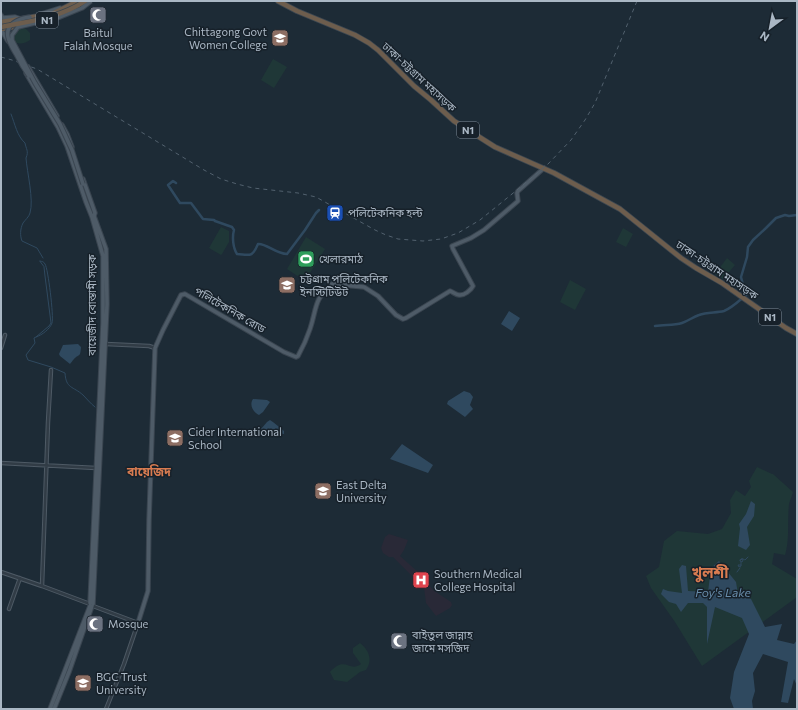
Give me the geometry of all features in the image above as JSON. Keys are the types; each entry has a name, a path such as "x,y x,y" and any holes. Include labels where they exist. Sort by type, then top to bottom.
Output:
{"highway":[{"name":"N1","path":"1,26 21,19 52,14 78,1"},
{"path":"1,26 51,15 69,8 81,1"},
{"path":"1,26 51,17 70,10 85,1"},
{"name":"N1","path":"1,26 10,28 60,17 78,9 90,1"},
{"name":"ঢাকা-চট্টগ্রাম মহাসড়ক","path":"278,1 297,11 355,35 369,43 414,86 454,121 502,151 544,168 620,209 661,243 687,262 722,283 786,328 797,334"},
{"name":"ঢাকা-চট্টগ্রাম মহাসড়ক","path":"281,1 354,32 364,38 377,47 415,85 440,105 452,117 465,126 496,145 551,168 613,202 664,241 667,246"}],"main road":[{"path":"74,1 58,9 14,21 10,25 7,37 61,129 70,150 92,214"},
{"path":"82,184 72,150 60,124 35,83 12,40 12,35 18,27 60,17 82,8 90,1"},
{"path":"1,15 2,18 15,16 21,19"},
{"name":"বায়েজীদ বোস্তামী সড়ক","path":"1,26 3,33 58,127 67,146 106,247 106,344 91,605 69,672 54,709"},
{"name":"বায়েজীদ বোস্তামী সড়ক","path":"10,28 9,31 11,36 67,134 95,213 92,214 103,256 103,323 98,468"},
{"name":"পলিটেকনিক রোড","path":"138,623 148,591 155,348 181,295 185,294 267,342 296,357 298,356 311,328 318,300 332,284 364,287 378,296 396,315 403,319 450,291 462,296 472,289 473,286 452,246 478,234 518,201 518,191 544,168"},
{"name":"বায়েজীদ বোস্তামী সড়ক","path":"50,709 91,605"}],"street":[{"path":"1,348 5,335"},
{"path":"106,344 149,346 155,348"},
{"path":"42,586 51,370"},
{"path":"1,463 98,468"},
{"path":"1,572 138,623 106,709"},
{"path":"9,609 20,578"}],"shaded area":[{"name":"Southern Medical College Hospital","path":"389,534 408,540 400,556 418,572 433,590 451,602 452,605 450,608 436,616 426,603 424,588 393,557 389,557 383,553 381,548 385,537"}],"green space":[{"path":"22,28 26,29 30,33 30,40 24,43 17,43 13,40 12,32"},
{"path":"273,59 287,67 274,88 261,80"},
{"path":"221,227 229,231 229,242 221,255 209,248"},
{"path":"623,228 633,234 626,247 616,242"},
{"name":"খেলারমাঠ","path":"306,237 325,249 305,281 287,269"},
{"path":"727,258 735,265 723,279 715,274"},
{"path":"570,280 586,289 575,310 560,302"},
{"path":"757,467 773,474 793,492 789,504 787,549 785,555 774,553 772,564 797,579 797,597 702,666 675,622 651,588 646,576 659,567 664,541 677,531 708,534 722,529 731,513 730,500 736,490 745,496 751,487 749,481"},
{"path":"360,643 368,652 370,659 366,670 360,672 347,682 334,680 330,672 335,667 344,664 353,667 361,664 353,653 353,648"}],"water":[{"path":"509,311 520,318 512,331 501,324"},
{"path":"78,344 81,347 80,354 70,364 60,356 59,354 63,345"},
{"path":"464,391 470,393 473,397 470,405 473,409 465,417 447,404 448,401"},
{"path":"253,399 267,400 270,402 259,415 252,408 251,404"},
{"path":"270,420 284,431 284,434 262,430 261,429"},
{"path":"402,444 433,465 428,473 390,459"},
{"path":"751,501 755,504 754,516 747,527 750,545 746,550 738,546 739,524 746,514"},
{"name":"Foy's Lake","path":"719,561 736,582 738,594 751,599 765,627 782,624 777,640 794,644 797,640 797,686 794,679 788,703 781,702 788,662 763,654 753,673 755,691 752,701 753,709 734,709 730,698 734,672 749,634 742,618 715,607 707,644 707,607 703,603 688,603 681,612 676,604 669,602 661,594 663,589 682,593 679,569 682,565 686,566 688,591 708,592 711,568"}],"waterway":[{"path":"11,114 18,133 25,143 27,150 26,158 31,194 30,213 22,225 21,239 22,241 37,248 43,258"},
{"path":"176,183 173,181 168,185 180,203 191,203 203,219 214,220 232,227 234,230 234,246 237,254 250,255 254,252 258,244 264,245 283,254 287,254 319,210"},
{"path":"655,326 682,323 702,314 724,311 736,304 748,292 744,289 741,277 747,257 748,247 753,240 776,218 785,215 797,215"},
{"path":"40,261 44,262 48,274 52,323 48,330 36,337 51,323 44,267 40,261"},
{"path":"36,337 34,338 35,343 26,355 28,360 65,373 68,385 83,395 95,407"},
{"path":"740,560 743,559 742,562 740,561 740,560 741,559 743,559 745,560 748,557"},
{"path":"741,562 741,566 739,567 738,565 741,565"},
{"path":"737,572 740,568"}],"railway":[{"path":"1,57 37,69 221,179 253,188 298,193 316,197 386,235 398,239 423,241 441,239 458,233 480,220 548,164 571,140 595,103 637,1"}],"place":[{"name":"Baitul Falah Mosque","path":"98,15"},
{"name":"Chittagong Govt Women College","path":"280,38"},
{"name":"পলিটেকনিক হল্ট","path":"335,213"},
{"name":"খেলারমাঠ","path":"306,259"},
{"name":"চট্টগ্রাম পলিটেকনিক ইনস্টিটিউট","path":"287,285"},
{"name":"Cider International School","path":"175,438"},
{"name":"East Delta University","path":"323,491"},
{"name":"Southern Medical College Hospital","path":"421,580"},
{"name":"Mosque","path":"95,624"},
{"name":"বাইতুল জান্নাহ জামে মসজিদ","path":"399,641"},
{"name":"BGC Trust University","path":"83,683"}],"district":[{"name":"বায়েজিদ","path":"149,472"},
{"name":"খুলশী","path":"710,573"}]}
